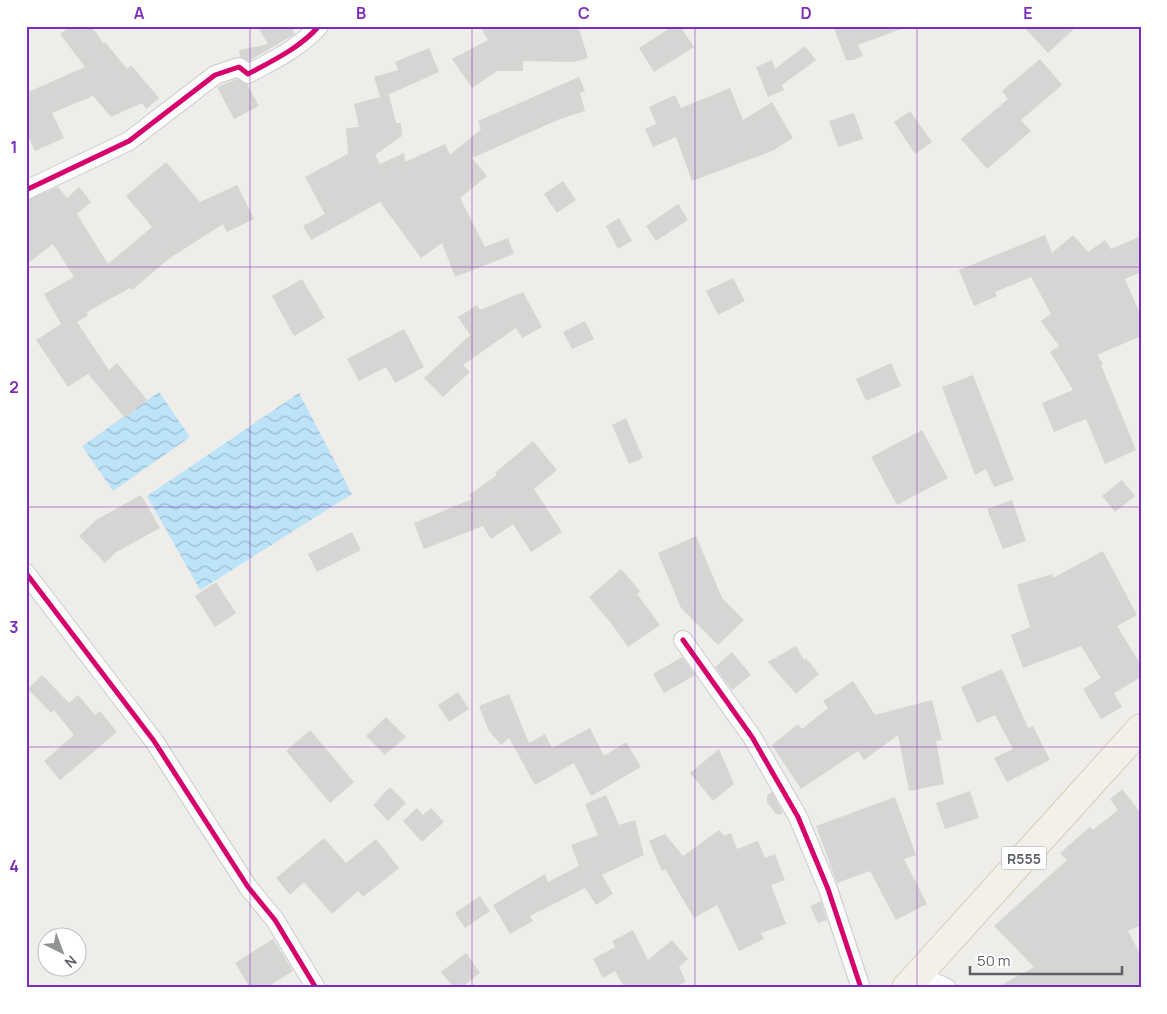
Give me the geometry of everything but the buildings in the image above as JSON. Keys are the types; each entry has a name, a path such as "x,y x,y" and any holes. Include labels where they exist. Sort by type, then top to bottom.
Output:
{"main road":[{"name":"R555","path":"912,981 1141,728"}],"street":[{"path":"26,190 129,141 215,75 239,67 248,74 303,41 319,26"},
{"path":"26,573 154,741 248,887 275,920 316,988"},
{"path":"683,640 752,737 798,817 828,889 861,988"},
{"path":"912,981 947,988"}],"water":[{"path":"159,392 190,437 113,491 82,446"},
{"path":"299,393 352,494 200,590 147,496"}],"cycle path":[{"path":"26,190 129,141 215,75 239,67 248,74 295,47 319,26"},
{"path":"26,573 154,741 248,887 275,920 316,988"},
{"path":"683,640 752,737 798,817 828,889 861,988"}]}
